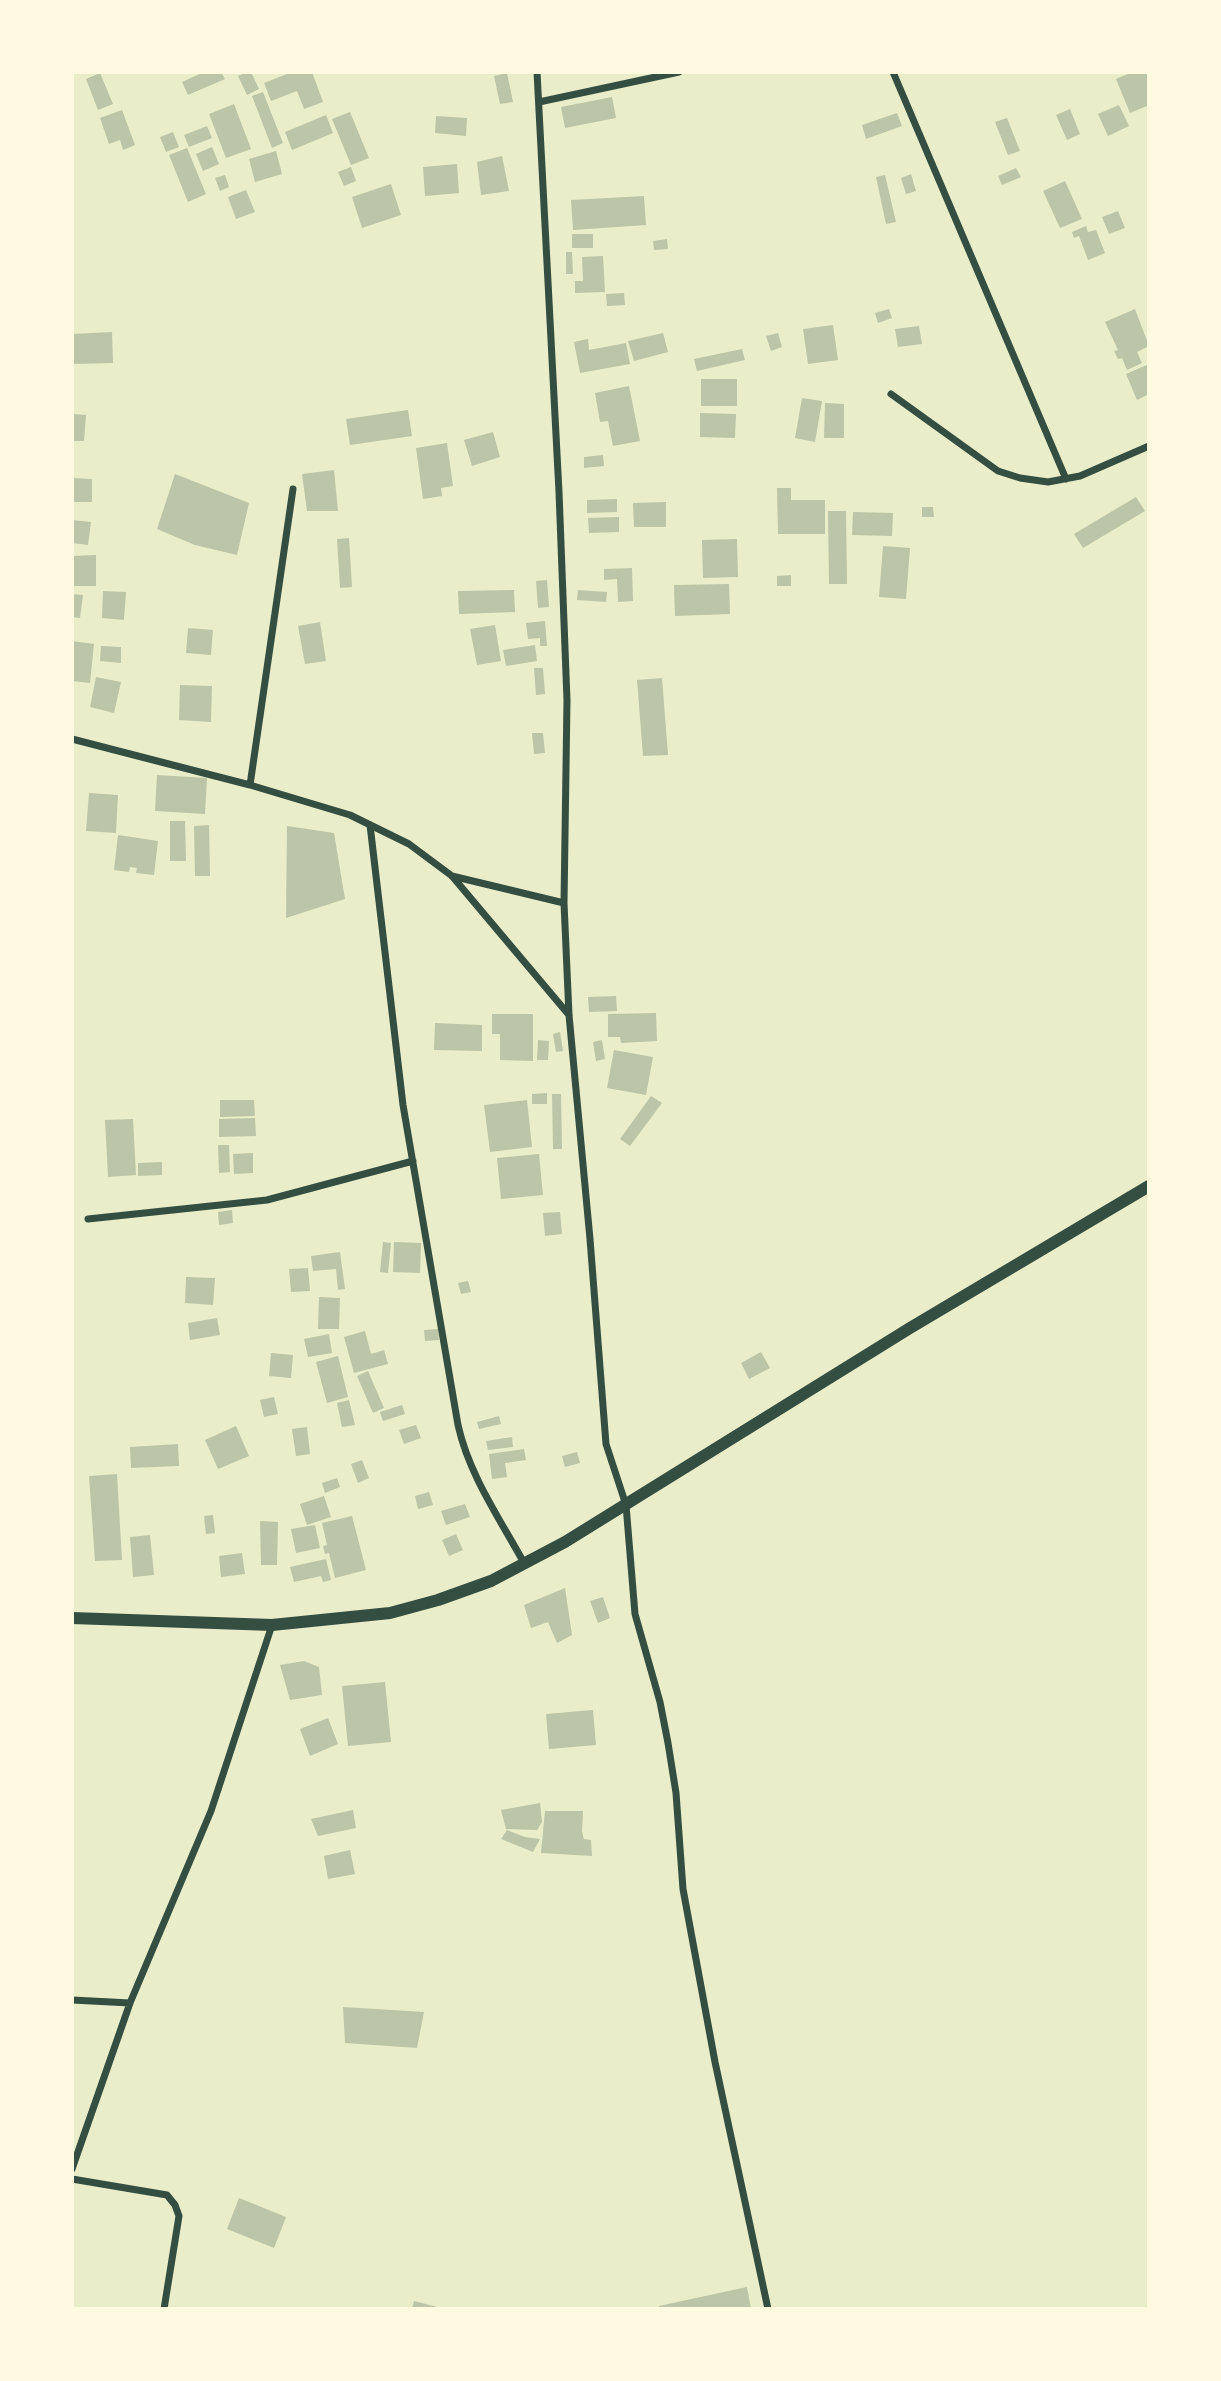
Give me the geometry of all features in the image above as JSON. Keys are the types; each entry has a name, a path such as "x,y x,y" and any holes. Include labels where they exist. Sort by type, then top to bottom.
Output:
{"main road":[{"path":"72,1618 272,1625 402,1610 491,1581 565,1542 911,1328 1149,1186"}],"street":[{"path":"537,72 567,701 564,903 569,1015 606,1444 626,1505 635,1614 660,1702 676,1793 683,1889 715,2062 768,2309"},
{"path":"539,102 678,72"},
{"path":"893,72 1066,480"},
{"path":"891,394 998,471 1020,478 1048,482 1066,480 1149,446"},
{"path":"250,785 293,489"},
{"path":"72,739 250,785 350,815 409,845 452,876 569,1015"},
{"path":"370,825 403,1105 462,1440 478,1481 524,1563"},
{"path":"452,876 564,903"},
{"path":"88,1219 267,1200 413,1161"},
{"path":"72,2169 130,2003 211,1811 272,1625"},
{"path":"72,2000 130,2003"},
{"path":"72,2179 167,2195 175,2205 179,2216 164,2309"}],"building":[{"path":"204,72 221,72 225,79 188,95 182,82"},
{"path":"251,72 259,89 247,95 238,76"},
{"path":"292,72 312,72 323,102 304,109 297,91 271,101 264,83"},
{"path":"1133,72 1149,72 1149,105 1130,113 1116,79"},
{"path":"100,73 113,104 98,110 86,79"},
{"path":"507,73 513,102 500,104 494,76"},
{"path":"263,92 283,143 272,148 252,96"},
{"path":"612,97 616,118 565,128 561,107"},
{"path":"234,104 251,149 226,158 209,114"},
{"path":"1119,105 1129,126 1108,136 1098,114"},
{"path":"1070,109 1080,134 1067,140 1056,115"},
{"path":"122,110 135,145 123,150 120,140 109,144 100,118"},
{"path":"350,112 369,158 351,165 332,119"},
{"path":"897,113 902,126 866,139 862,125"},
{"path":"326,115 333,133 292,150 285,132"},
{"path":"436,116 467,118 466,136 435,133"},
{"path":"1007,118 1020,151 1008,155 995,122"},
{"path":"207,126 212,138 189,147 184,135"},
{"path":"173,132 179,147 166,152 160,137"},
{"path":"212,147 219,164 203,171 196,154"},
{"path":"187,148 206,194 188,202 169,155"},
{"path":"276,151 282,174 255,182 249,159"},
{"path":"502,156 509,191 481,195 477,162"},
{"path":"457,164 459,193 425,196 423,167"},
{"path":"351,167 356,181 344,186 338,172"},
{"path":"1016,168 1021,177 1002,185 998,176"},
{"path":"911,174 916,191 906,194 901,178"},
{"path":"225,175 229,187 220,191 215,178"},
{"path":"885,175 896,222 886,224 876,177"},
{"path":"1065,181 1082,219 1060,228 1043,191"},
{"path":"391,184 401,215 362,228 352,197"},
{"path":"246,190 255,212 236,219 228,197"},
{"path":"644,196 646,225 573,230 571,200"},
{"path":"1118,211 1125,228 1109,234 1102,217"},
{"path":"1086,226 1088,232 1096,230 1105,253 1088,260 1079,236 1074,238 1072,232"},
{"path":"572,234 593,234 593,248 572,248"},
{"path":"667,239 668,249 654,250 653,241"},
{"path":"566,252 572,252 573,274 566,274"},
{"path":"603,256 605,292 575,293 575,281 583,281 582,257"},
{"path":"624,293 625,305 607,306 606,294"},
{"path":"889,309 892,318 878,323 875,313"},
{"path":"1135,309 1149,346 1137,352 1142,363 1127,370 1122,358 1118,359 1114,351 1118,350 1105,322"},
{"path":"833,325 838,360 808,364 803,329"},
{"path":"919,326 922,344 898,347 895,329"},
{"path":"112,332 113,363 72,364 72,334"},
{"path":"663,333 668,352 634,361 628,341"},
{"path":"778,333 782,347 771,351 766,336"},
{"path":"588,339 589,350 626,343 630,364 580,373 574,342"},
{"path":"742,349 745,360 697,371 694,359"},
{"path":"1149,364 1149,394 1137,400 1126,374"},
{"path":"701,379 737,379 737,406 701,406"},
{"path":"629,386 640,441 613,446 608,421 600,422 595,393"},
{"path":"802,398 822,401 815,442 795,438"},
{"path":"825,403 844,404 844,438 824,438"},
{"path":"408,410 412,436 350,445 346,419"},
{"path":"700,413 736,414 735,438 700,437"},
{"path":"72,414 86,415 84,441 72,441"},
{"path":"493,432 500,457 472,466 464,440"},
{"path":"447,443 453,486 441,488 442,496 423,499 416,448"},
{"path":"603,455 604,466 584,468 584,457"},
{"path":"334,470 338,511 307,511 302,474"},
{"path":"175,474 249,503 237,555 195,545 157,529"},
{"path":"72,478 92,479 92,502 72,502"},
{"path":"777,488 791,488 791,500 825,500 825,534 778,534"},
{"path":"1136,497 1145,511 1083,548 1074,534"},
{"path":"617,499 617,512 587,513 587,500"},
{"path":"666,502 666,527 634,527 633,503"},
{"path":"922,507 933,507 934,517 922,517"},
{"path":"828,511 846,511 847,584 829,584"},
{"path":"853,512 893,513 892,536 852,535"},
{"path":"619,517 619,532 589,533 588,518"},
{"path":"72,520 91,522 88,545 72,543"},
{"path":"349,538 352,587 340,588 337,539"},
{"path":"737,539 738,577 703,578 702,540"},
{"path":"883,546 910,548 906,599 879,597"},
{"path":"96,555 96,586 72,586 72,556"},
{"path":"632,568 633,601 618,602 617,579 604,580 604,569"},
{"path":"791,575 791,586 777,586 777,576"},
{"path":"547,580 549,607 538,608 536,581"},
{"path":"729,584 730,614 675,616 674,585"},
{"path":"514,590 515,612 459,614 458,591"},
{"path":"578,590 607,592 606,602 577,600"},
{"path":"103,591 126,592 124,620 102,618"},
{"path":"72,594 83,595 80,618 72,617"},
{"path":"545,621 547,646 540,646 540,638 528,639 526,623"},
{"path":"320,622 326,661 305,664 298,626"},
{"path":"495,625 501,661 477,665 470,629"},
{"path":"188,628 213,630 211,655 186,653"},
{"path":"72,641 94,644 90,683 72,681"},
{"path":"535,645 537,661 506,666 503,650"},
{"path":"101,646 121,647 121,663 100,661"},
{"path":"534,668 543,668 545,694 536,695"},
{"path":"96,677 121,682 114,713 90,707"},
{"path":"662,678 668,755 643,756 637,680"},
{"path":"180,685 212,686 211,722 179,720"},
{"path":"532,733 543,733 545,753 534,754"},
{"path":"157,775 207,778 205,814 155,811"},
{"path":"89,793 118,795 116,833 86,831"},
{"path":"170,821 185,821 186,861 170,861"},
{"path":"209,825 210,876 195,876 194,826"},
{"path":"287,826 334,833 345,899 286,918"},
{"path":"118,835 158,841 154,875 136,873 137,868 130,867 129,872 114,870"},
{"path":"616,996 617,1011 589,1012 588,997"},
{"path":"656,1013 657,1041 621,1043 620,1037 608,1037 608,1014"},
{"path":"492,1014 533,1014 533,1061 500,1060 500,1034 492,1034"},
{"path":"435,1023 482,1025 482,1051 434,1050"},
{"path":"560,1032 563,1051 556,1052 553,1034"},
{"path":"538,1040 549,1041 548,1060 537,1060"},
{"path":"602,1040 605,1059 596,1061 593,1042"},
{"path":"614,1050 653,1057 646,1095 607,1088"},
{"path":"547,1093 547,1104 532,1104 532,1094"},
{"path":"552,1094 561,1094 562,1149 553,1149"},
{"path":"651,1096 662,1103 630,1146 620,1139"},
{"path":"220,1100 254,1100 255,1116 220,1117"},
{"path":"527,1100 532,1147 490,1152 484,1105"},
{"path":"255,1118 256,1136 219,1137 219,1119"},
{"path":"133,1119 136,1175 108,1177 105,1120"},
{"path":"218,1145 229,1145 230,1172 219,1173"},
{"path":"253,1153 253,1173 234,1174 233,1154"},
{"path":"539,1154 543,1195 501,1199 497,1158"},
{"path":"162,1162 162,1175 138,1176 138,1163"},
{"path":"232,1210 233,1223 219,1225 218,1212"},
{"path":"560,1212 562,1234 545,1236 543,1213"},
{"path":"383,1242 391,1243 388,1273 380,1272"},
{"path":"394,1242 421,1243 420,1273 393,1272"},
{"path":"340,1252 345,1289 338,1290 336,1269 313,1271 311,1256"},
{"path":"308,1268 310,1291 291,1292 289,1269"},
{"path":"186,1277 215,1278 213,1305 185,1303"},
{"path":"468,1281 471,1292 461,1294 458,1283"},
{"path":"319,1297 340,1298 339,1329 318,1329"},
{"path":"217,1318 220,1335 190,1340 188,1323"},
{"path":"438,1329 439,1340 425,1341 424,1330"},
{"path":"365,1331 371,1354 384,1350 388,1364 354,1373 344,1337"},
{"path":"329,1334 332,1353 308,1357 304,1339"},
{"path":"761,1352 770,1368 749,1379 741,1363"},
{"path":"271,1353 293,1355 291,1378 269,1376"},
{"path":"338,1356 348,1397 327,1403 316,1362"},
{"path":"368,1371 384,1408 373,1413 357,1376"},
{"path":"274,1397 278,1414 264,1417 260,1400"},
{"path":"349,1400 355,1425 342,1427 337,1403"},
{"path":"402,1405 405,1414 383,1421 380,1412"},
{"path":"499,1416 501,1424 479,1429 477,1422"},
{"path":"416,1425 421,1438 404,1444 399,1430"},
{"path":"236,1426 249,1456 218,1469 205,1440"},
{"path":"307,1427 310,1454 296,1456 292,1429"},
{"path":"512,1437 513,1447 488,1450 486,1441"},
{"path":"178,1444 179,1466 131,1468 130,1447"},
{"path":"524,1449 526,1460 505,1463 507,1477 492,1479 489,1454"},
{"path":"577,1452 580,1463 565,1467 562,1456"},
{"path":"362,1460 369,1478 358,1483 351,1464"},
{"path":"117,1474 122,1560 95,1561 89,1476"},
{"path":"337,1478 340,1487 325,1493 322,1483"},
{"path":"429,1492 433,1505 418,1509 415,1496"},
{"path":"324,1496 331,1517 307,1525 300,1504"},
{"path":"465,1504 470,1517 446,1525 441,1511"},
{"path":"213,1515 215,1533 206,1534 204,1516"},
{"path":"352,1516 366,1570 335,1578 329,1553 325,1554 323,1546 327,1545 322,1523"},
{"path":"260,1521 278,1522 277,1565 261,1565"},
{"path":"315,1525 320,1548 296,1553 291,1529"},
{"path":"456,1534 463,1550 449,1556 442,1540"},
{"path":"150,1535 154,1575 133,1577 130,1537"},
{"path":"242,1553 245,1574 221,1577 219,1556"},
{"path":"326,1559 331,1580 323,1582 321,1576 294,1582 290,1567"},
{"path":"565,1588 572,1635 557,1643 548,1622 531,1628 524,1605"},
{"path":"603,1597 610,1618 598,1623 590,1601"},
{"path":"304,1661 319,1667 322,1695 290,1700 280,1665"},
{"path":"385,1682 391,1742 348,1746 342,1686"},
{"path":"593,1710 596,1745 549,1749 546,1714"},
{"path":"328,1718 338,1744 310,1756 300,1729"},
{"path":"540,1803 542,1822 537,1830 506,1829 501,1810"},
{"path":"353,1810 356,1828 318,1836 311,1819"},
{"path":"545,1811 583,1811 582,1832 584,1839 591,1840 592,1856 541,1853"},
{"path":"507,1830 540,1839 533,1852 501,1839"},
{"path":"350,1850 355,1874 328,1879 324,1856"},
{"path":"343,2007 424,2012 417,2048 345,2043"},
{"path":"239,2198 286,2217 274,2248 227,2229"},
{"path":"747,2287 751,2309 660,2309 659,2306"},
{"path":"414,2301 441,2308 441,2309 412,2309"}]}
